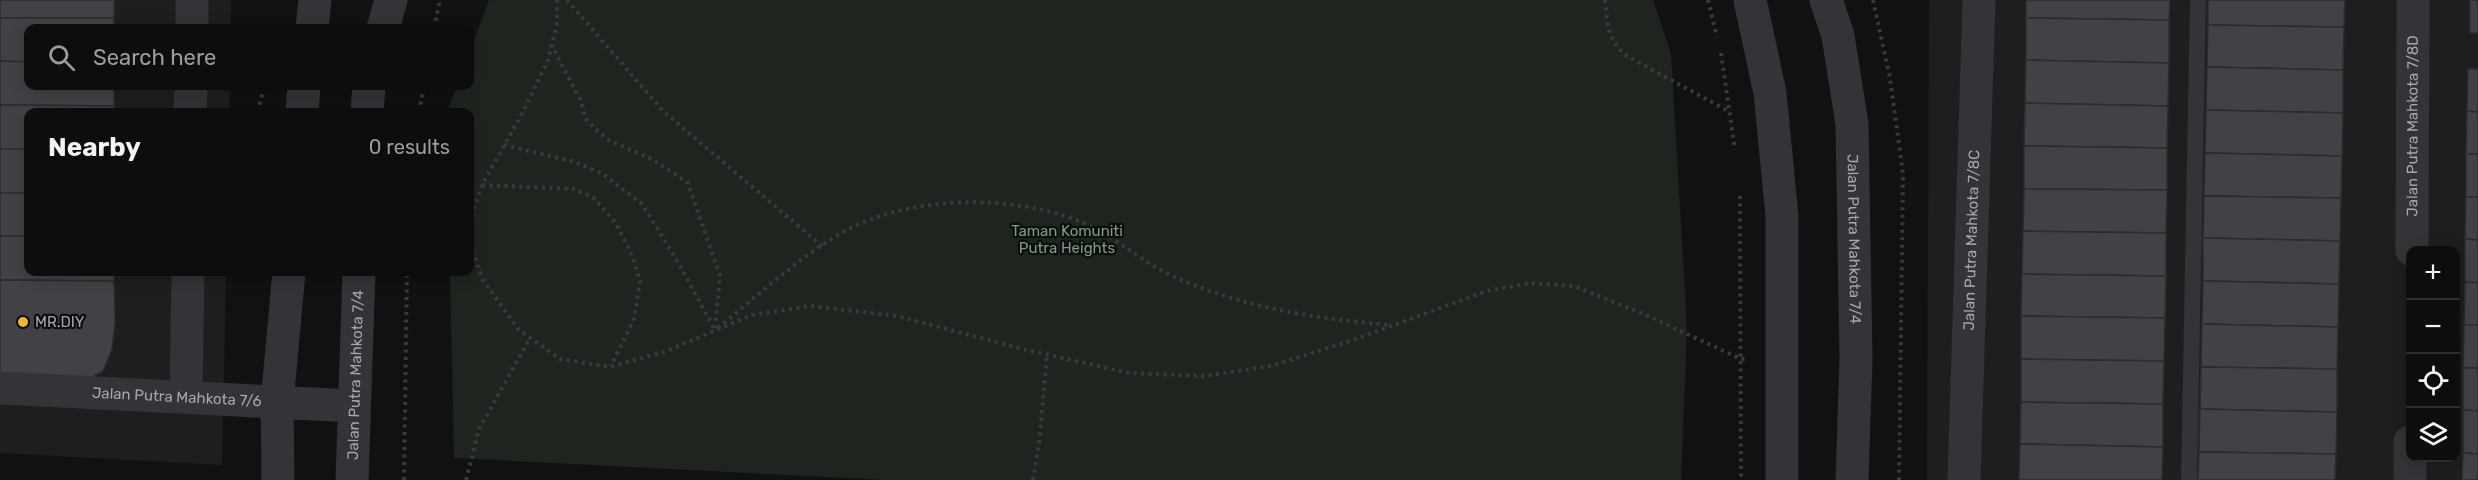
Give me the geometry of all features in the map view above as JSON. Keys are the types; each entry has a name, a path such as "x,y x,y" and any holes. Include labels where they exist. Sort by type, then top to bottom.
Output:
{"street":[{"path":"192,0 192,24"},
{"path":"312,24 315,0"},
{"path":"385,24 391,0"},
{"path":"1750,0 1770,93 1782,216 1784,359 1782,480"},
{"name":"Jalan Putra Mahkota 7/4","path":"1826,0 1838,36 1852,124 1856,359 1852,480"},
{"name":"Jalan Putra Mahkota 7/8C","path":"1964,480 1979,0"},
{"name":"Jalan Putra Mahkota 7/8D","path":"2412,246 2413,0"},
{"path":"190,108 191,90"},
{"path":"302,108 304,90"},
{"path":"367,108 369,90"},
{"path":"186,397 188,276"},
{"path":"278,480 277,402 289,276"},
{"name":"Jalan Putra Mahkota 7/4","path":"352,480 359,276"},
{"name":"Jalan Putra Mahkota 7/6","path":"0,388 353,406"},
{"path":"2410,462 2410,480"}],"lane":[{"path":"2188,480 2198,0"}],"path":[{"path":"435,24 440,0"},
{"path":"474,208 482,185 548,60 557,25 557,0"},
{"path":"567,0 663,111 822,246"},
{"path":"1605,0 1609,35 1619,50 1731,112"},
{"path":"1708,0 1720,47 1736,154"},
{"path":"1873,0 1890,78 1902,174 1899,480"},
{"path":"552,45 580,99 586,119 594,128 610,141 652,159 688,183 720,276 715,330"},
{"path":"259,108 263,90"},
{"path":"420,108 423,90"},
{"path":"504,145 575,162 603,174 642,204 678,262 715,330"},
{"path":"482,185 574,189 594,198 615,222 632,255 640,281 634,319 610,367"},
{"path":"1740,186 1741,480"},
{"path":"715,330 792,267 837,235 884,215 938,204 991,201 1043,211 1089,226 1177,279 1246,304 1327,320 1394,325"},
{"path":"474,255 483,280 519,330 560,359 610,367 664,352 752,315 811,306 897,316 1129,373 1204,376 1271,366 1487,291 1530,283 1574,286 1646,315 1742,359 1784,359"},
{"path":"404,480 406,276"},
{"path":"466,480 479,429 530,338"},
{"path":"1033,480 1039,444 1047,354"},
{"path":"1856,359 1900,359"}],"shaded area":[{"path":"0,0 231,0 231,24 24,24 24,90 230,90 229,108 24,108 24,276 226,276 222,465 0,453"},
{"path":"1929,0 2478,0 2478,480 1927,480"}],"green space":[{"name":"Taman Komuniti Putra Heights","path":"489,0 1653,0 1671,54 1687,328 1681,480 885,480 454,458 450,276 474,276 474,108 449,108 455,90 474,90 474,41"}],"building":[{"path":"0,0 114,0 114,18 0,18"},
{"path":"2026,0 2170,0 2169,20 2026,18"},
{"path":"2208,0 2345,0 2344,27 2208,25"},
{"path":"2470,0 2478,0 2478,33 2470,33"},
{"path":"0,18 114,18 114,24 24,24 24,62 0,61"},
{"path":"2026,18 2169,20 2169,63 2026,60"},
{"path":"2208,25 2344,27 2343,70 2207,67"},
{"path":"2026,60 2169,63 2168,106 2025,103"},
{"path":"0,61 24,62 24,90 114,90 114,106 0,105"},
{"path":"2207,67 2343,70 2343,113 2206,110"},
{"path":"2468,69 2478,69 2478,112 2467,111"},
{"path":"2025,103 2168,106 2167,148 2024,146"},
{"path":"0,105 114,106 114,108 24,108 24,149 0,149"},
{"path":"2206,110 2343,113 2342,156 2205,153"},
{"path":"2467,111 2478,112 2478,154 2466,154"},
{"path":"2024,146 2167,148 2167,190 2024,189"},
{"path":"0,149 24,149 24,193 0,193"},
{"path":"2205,153 2342,156 2341,198 2204,196"},
{"path":"2466,154 2478,154 2478,197 2466,197"},
{"path":"2024,189 2167,190 2166,233 2023,231"},
{"path":"0,193 24,193 24,236 0,236"},
{"path":"2204,196 2341,198 2340,241 2203,238"},
{"path":"2466,197 2478,197 2478,240 2465,239"},
{"path":"2023,231 2166,233 2166,276 2022,274"},
{"path":"0,236 24,236 24,276 114,276 114,281 0,280"},
{"path":"2203,238 2340,241 2339,284 2203,281"},
{"path":"2465,239 2478,240 2478,283 2465,282"},
{"path":"2022,274 2166,276 2165,318 2021,316"},
{"path":"0,280 114,281 115,322 112,349 103,371 82,383 0,384"},
{"path":"2203,281 2339,284 2338,327 2202,324"},
{"path":"2465,282 2478,283 2478,325 2464,325"},
{"path":"2021,316 2165,318 2164,361 2021,359"},
{"path":"2202,324 2338,327 2337,369 2201,367"},
{"path":"2464,325 2478,325 2478,368 2463,368"},
{"path":"2021,359 2164,361 2163,404 2021,402"},
{"path":"2201,367 2337,369 2337,412 2200,409"},
{"path":"2463,368 2478,368 2478,411 2463,410"},
{"path":"2021,402 2163,404 2163,447 2020,444"},
{"path":"2200,409 2337,412 2336,454 2199,452"},
{"path":"2463,410 2478,411 2478,454 2463,453"},
{"path":"2020,444 2163,447 2162,480 2019,480"},
{"path":"2199,452 2336,454 2335,480 2198,480"},
{"path":"2463,453 2478,454 2478,480 2462,480"}],"place":[{"name":"MR.DIY","path":"23,322"}]}
